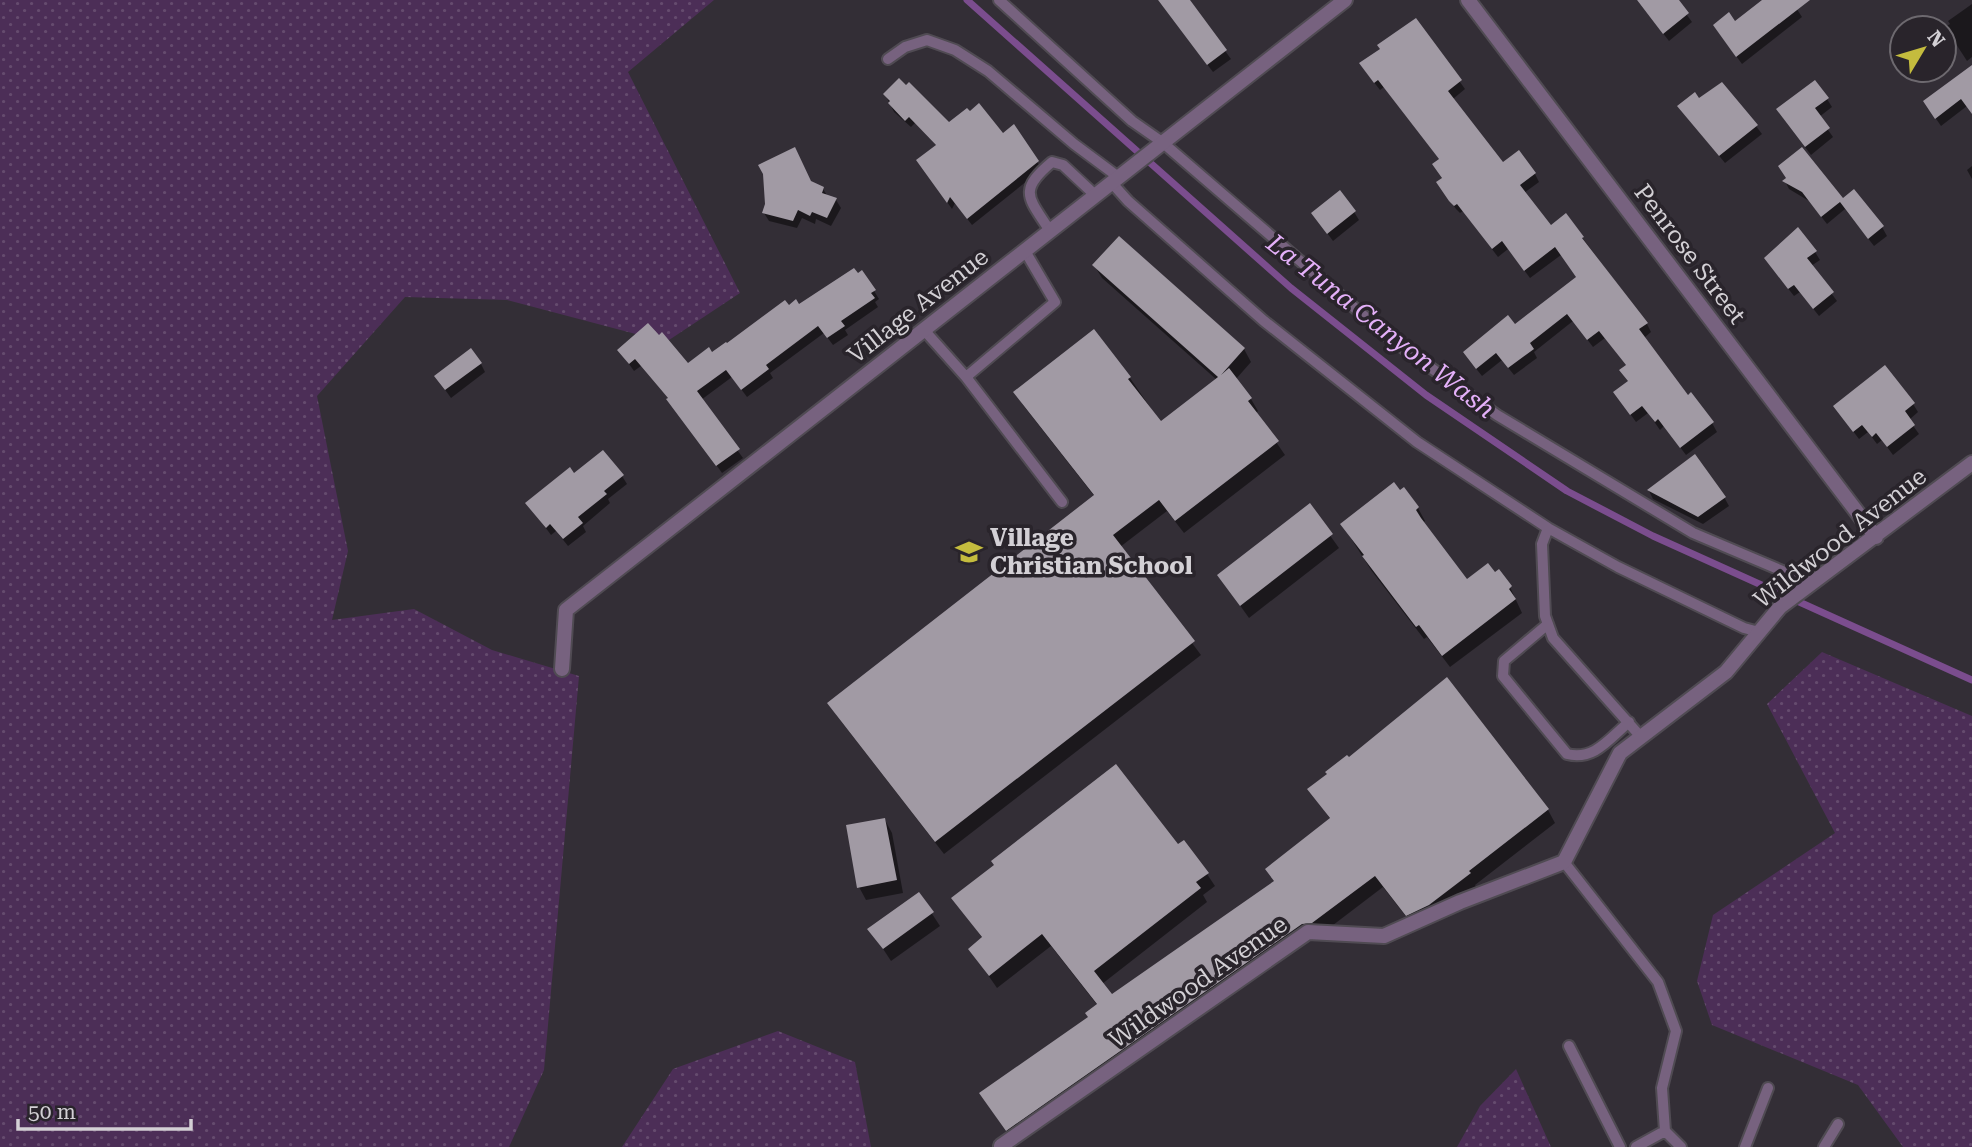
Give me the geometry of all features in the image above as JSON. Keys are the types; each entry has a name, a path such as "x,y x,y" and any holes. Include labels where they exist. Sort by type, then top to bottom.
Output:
{"street":[{"name":"Village Avenue","path":"562,669 566,610 1345,0"},
{"name":"Penrose Street","path":"1468,0 1876,537"},
{"name":"Wildwood Avenue","path":"1001,1146 1308,932 1384,936 1461,902 1564,862 1620,753 1726,672 1780,607 1972,463"}],"lane":[{"path":"999,0 1158,145 1392,340 1497,415 1693,533 1799,578 1805,588"},
{"path":"888,59 905,47 927,40 954,50 988,71 1114,179 1139,210 1286,339 1417,442 1548,528 1629,573 1744,628 1759,632"},
{"path":"1050,231 1030,200 1029,186 1052,162 1063,165 1095,195"},
{"path":"967,377 1055,303 1025,251"},
{"path":"924,330 967,377 1062,502"},
{"path":"1548,528 1542,544 1545,616 1553,638 1642,737"},
{"path":"1548,624 1504,661 1503,676 1567,754 1580,757 1592,753 1629,722"},
{"path":"1564,862 1658,982 1676,1031 1662,1088 1665,1131 1681,1147"},
{"path":"1569,1046 1620,1147"},
{"path":"1745,1147 1768,1088"},
{"path":"1824,1147 1838,1124"},
{"path":"1636,1147 1665,1131"}],"shaded area":[{"path":"0,0 714,0 628,72 740,293 666,342 507,300 405,297 317,396 348,551 332,620 414,609 492,650 579,676 544,1070 509,1147 0,1147"},
{"path":"1822,652 1972,716 1972,1147 1903,1147 1858,1085 1712,1025 1697,981 1713,915 1835,833 1767,704"},
{"path":"778,1031 855,1062 871,1147 622,1147 673,1069"},
{"path":"1516,1069 1551,1147 1457,1147 1480,1106"}],"building":[{"path":"1158,0 1190,0 1227,50 1207,65"},
{"path":"1637,0 1679,0 1689,13 1663,34"},
{"path":"1762,0 1810,0 1736,57 1713,25 1729,12 1735,21"},
{"path":"1416,18 1462,80 1448,91 1503,162 1519,150 1536,173 1520,185 1551,225 1566,213 1584,237 1582,238 1648,323 1639,329 1688,395 1691,392 1714,422 1680,448 1658,419 1655,422 1642,406 1630,415 1613,392 1628,381 1619,370 1626,365 1599,331 1587,340 1567,314 1530,343 1534,349 1508,368 1496,353 1476,369 1463,352 1508,315 1515,324 1576,277 1555,247 1524,271 1502,241 1492,249 1457,204 1454,206 1449,201 1436,182 1442,178 1432,164 1439,159 1378,80 1374,83 1359,63 1380,49 1377,45"},
{"path":"1972,65 1972,114 1961,99 1935,119 1923,101 1946,84 1958,84 1958,75"},
{"path":"899,78 906,85 909,82 949,122 967,108 970,111 979,103 1003,133 1014,124 1039,161 967,219 950,197 947,203 916,160 936,145 909,117 905,121 883,94"},
{"path":"1815,80 1829,98 1815,108 1830,128 1805,147 1776,109"},
{"path":"1722,82 1758,125 1719,156 1677,106 1695,92 1699,98"},
{"path":"795,147 811,181 824,187 822,193 837,198 827,218 812,212 810,216 798,210 793,221 762,213 765,204 763,174 758,165"},
{"path":"1802,147 1843,198 1854,189 1884,226 1868,239 1840,202 1821,217 1802,192 1782,181 1786,178 1778,166"},
{"path":"1340,190 1356,211 1327,234 1311,213"},
{"path":"1798,227 1817,251 1807,258 1834,292 1813,309 1794,285 1788,289 1764,258"},
{"path":"1119,236 1245,348 1221,375 1229,368 1252,398 1248,401 1279,441 1175,521 1159,500 1113,535 1195,641 935,842 827,703 1094,495 1013,392 1094,329 1161,421 1218,377 1092,265"},
{"path":"854,268 858,273 862,270 876,290 871,293 875,298 841,321 845,326 827,338 818,326 766,365 769,369 741,390 726,370 697,391 740,449 716,466 666,399 668,398 635,359 629,364 617,350 648,323 659,335 662,332 688,363 709,347 712,352 727,343 785,300 789,305 796,299 799,304"},
{"path":"471,348 482,363 445,390 434,376"},
{"path":"1885,365 1915,403 1905,411 1915,425 1887,447 1876,433 1872,437 1862,425 1853,432 1833,406"},
{"path":"603,450 624,475 604,491 607,494 578,517 583,523 563,539 550,524 546,528 525,503 570,467 574,473"},
{"path":"1695,454 1726,497 1698,517 1647,490"},
{"path":"1394,482 1400,490 1404,487 1419,507 1416,510 1421,518 1467,579 1488,563 1495,572 1499,569 1512,586 1509,589 1516,599 1442,656 1419,625 1416,627 1340,524"},
{"path":"1310,503 1333,534 1240,606 1217,575"},
{"path":"1447,677 1549,809 1429,905 1406,916 1375,876 1312,923 1302,924 1006,1131 979,1093 1088,1017 1085,1013 1097,1004 1042,934 989,976 968,949 982,937 951,898 994,865 991,861 1116,764 1178,844 1184,840 1209,873 1196,882 1201,888 1094,971 1112,994 1274,881 1265,869 1330,818 1307,789"},
{"path":"885,818 897,880 857,888 846,825"},
{"path":"919,892 934,912 883,949 867,929"}],"waterway":[{"name":"La Tuna Canyon Wash","path":"967,0 1291,288 1426,395 1567,491 1653,536 1972,680"}],"place":[{"name":"Village Christian School","path":"969,552"}]}
